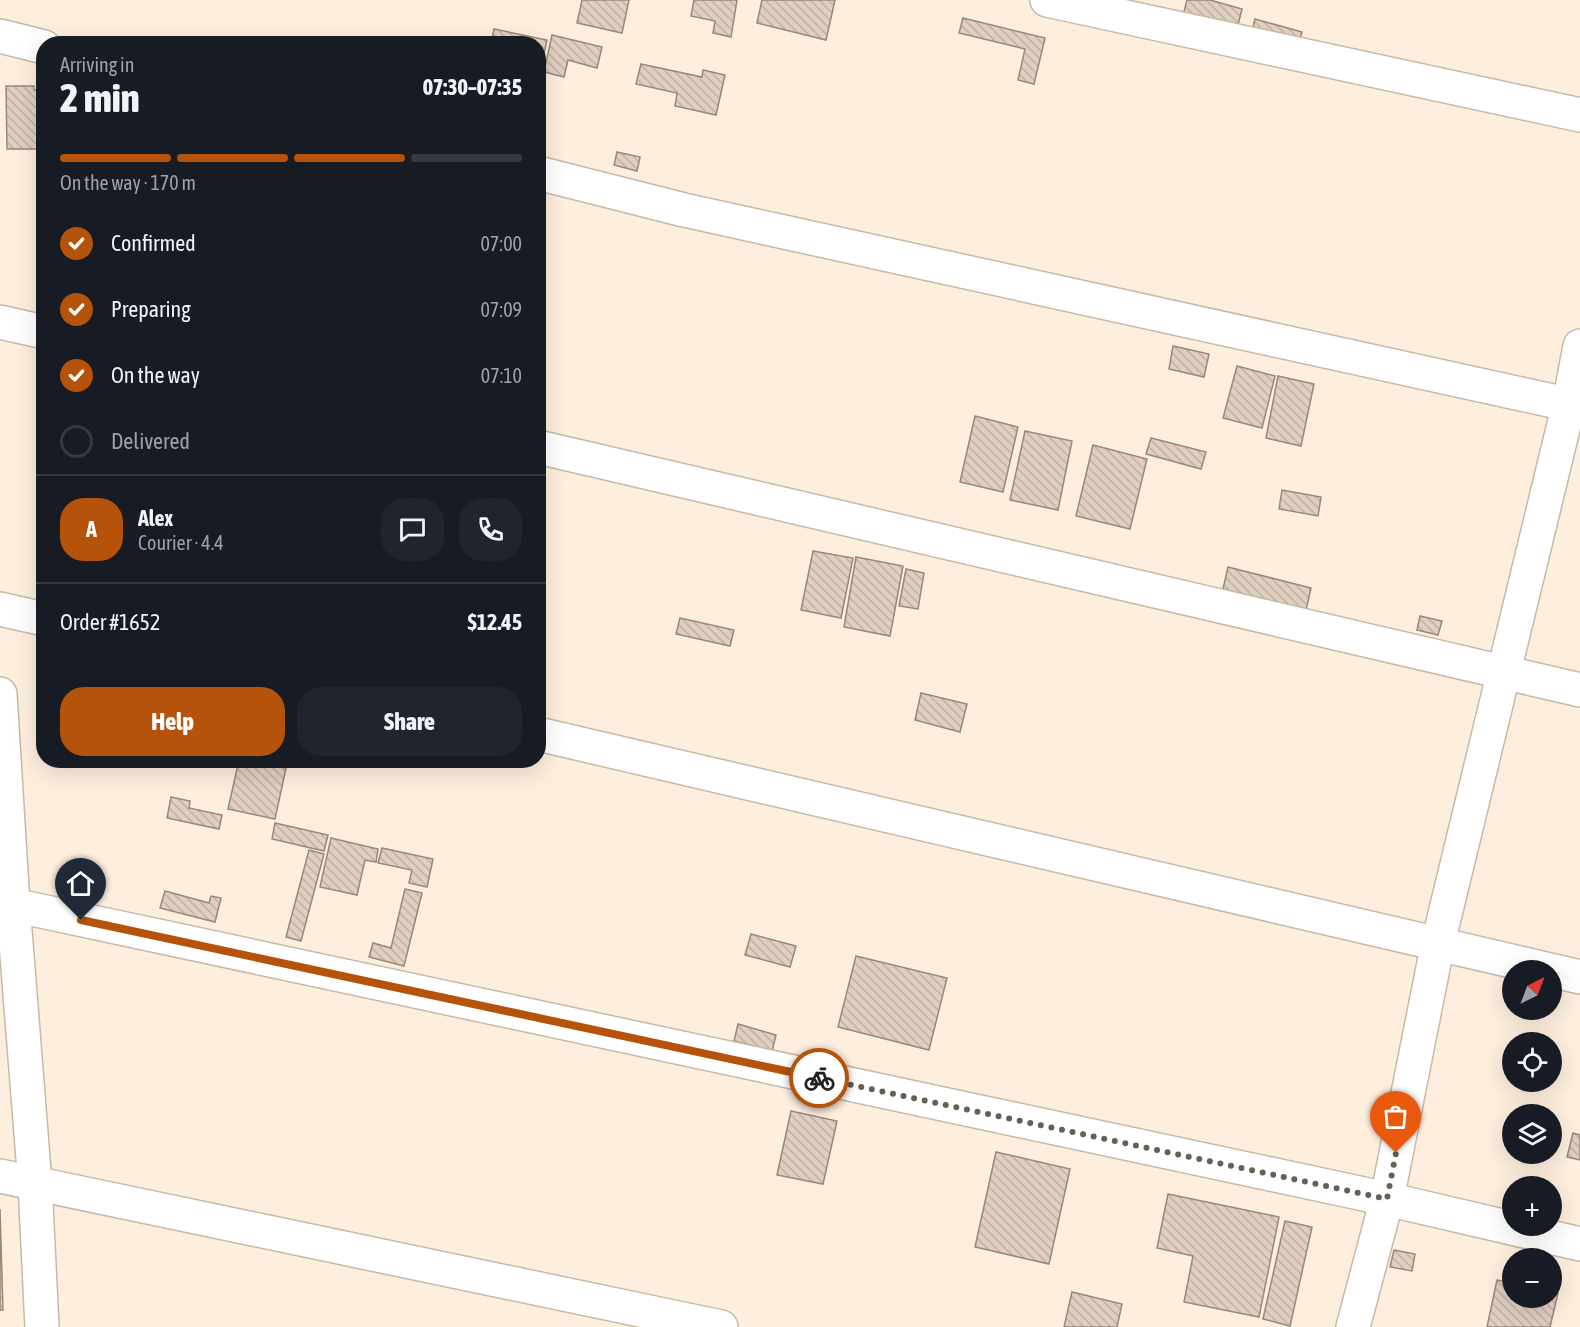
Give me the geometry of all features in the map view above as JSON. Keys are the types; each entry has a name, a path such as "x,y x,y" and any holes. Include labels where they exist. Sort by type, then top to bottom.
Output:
{"street":[{"path":"1047,0 1580,115"},
{"path":"0,36 36,45"},
{"path":"546,175 684,210 1575,406"},
{"path":"0,322 36,330"},
{"path":"1353,1327 1387,1199 1438,944 1505,673 1575,406 1580,346"},
{"path":"546,449 1580,690"},
{"path":"0,609 36,617"},
{"path":"0,694 13,905 35,1184 42,1327"},
{"path":"546,736 1580,977"},
{"path":"13,905 1387,1199 1580,1244"},
{"path":"0,1176 721,1327"}],"building":[{"path":"582,0 629,0 622,33 577,23"},
{"path":"694,0 737,0 731,37 713,33 715,21 691,16"},
{"path":"762,0 835,0 826,40 757,23"},
{"path":"1187,0 1210,0 1242,9 1235,37 1181,23"},
{"path":"963,18 1045,38 1034,84 1018,80 1025,49 959,33"},
{"path":"1255,19 1302,32 1296,51 1250,39"},
{"path":"494,29 528,36 493,36"},
{"path":"552,35 602,47 597,68 568,60 564,77 546,72"},
{"path":"641,64 702,77 703,70 725,75 716,115 675,106 677,93 636,84"},
{"path":"6,86 34,86 36,90 36,149 7,149"},
{"path":"617,152 640,157 637,171 614,165"},
{"path":"1173,346 1209,354 1204,377 1169,369"},
{"path":"1237,366 1275,376 1262,428 1223,418"},
{"path":"1278,376 1314,384 1301,446 1266,438"},
{"path":"975,416 1018,427 1003,492 960,482"},
{"path":"1025,431 1072,441 1058,510 1010,500"},
{"path":"1151,438 1206,452 1201,469 1146,454"},
{"path":"1093,445 1147,459 1130,529 1076,516"},
{"path":"1282,490 1321,497 1318,516 1279,509"},
{"path":"813,551 853,558 841,618 801,610"},
{"path":"856,557 903,566 890,636 844,627"},
{"path":"1228,567 1311,588 1306,610 1223,589"},
{"path":"906,569 924,573 918,609 899,606"},
{"path":"1420,616 1442,621 1438,635 1417,630"},
{"path":"680,618 734,630 730,646 676,634"},
{"path":"921,693 967,704 960,732 915,720"},
{"path":"237,768 286,768 275,819 228,809"},
{"path":"171,797 190,801 189,808 222,815 219,829 167,818"},
{"path":"275,823 328,835 324,851 272,839"},
{"path":"331,838 378,849 376,862 365,860 357,895 320,887"},
{"path":"382,848 433,859 427,887 409,883 412,870 378,863"},
{"path":"309,850 324,854 301,941 286,937"},
{"path":"405,889 422,893 404,966 369,957 373,943 391,948"},
{"path":"165,891 209,903 211,896 221,898 215,922 160,908"},
{"path":"751,934 796,946 790,967 745,955"},
{"path":"856,956 947,978 929,1050 838,1027"},
{"path":"738,1024 776,1035 772,1051 734,1041"},
{"path":"791,1111 837,1121 823,1184 777,1175"},
{"path":"1573,1133 1580,1135 1580,1160 1567,1157"},
{"path":"996,1152 1070,1169 1049,1264 975,1247"},
{"path":"1168,1194 1279,1217 1259,1317 1184,1302 1193,1256 1157,1248"},
{"path":"0,1209 3,1310 0,1310"},
{"path":"1285,1221 1312,1227 1290,1326 1263,1319"},
{"path":"1394,1250 1415,1254 1412,1271 1390,1267"},
{"path":"1497,1280 1502,1281 1502,1308 1554,1308 1550,1327 1487,1327"},
{"path":"1072,1292 1122,1304 1117,1327 1064,1327"}],"way so far":[{"path":"819,1078 1387,1199 1396,1153"}],"route":[{"path":"81,920 819,1078"}]}
